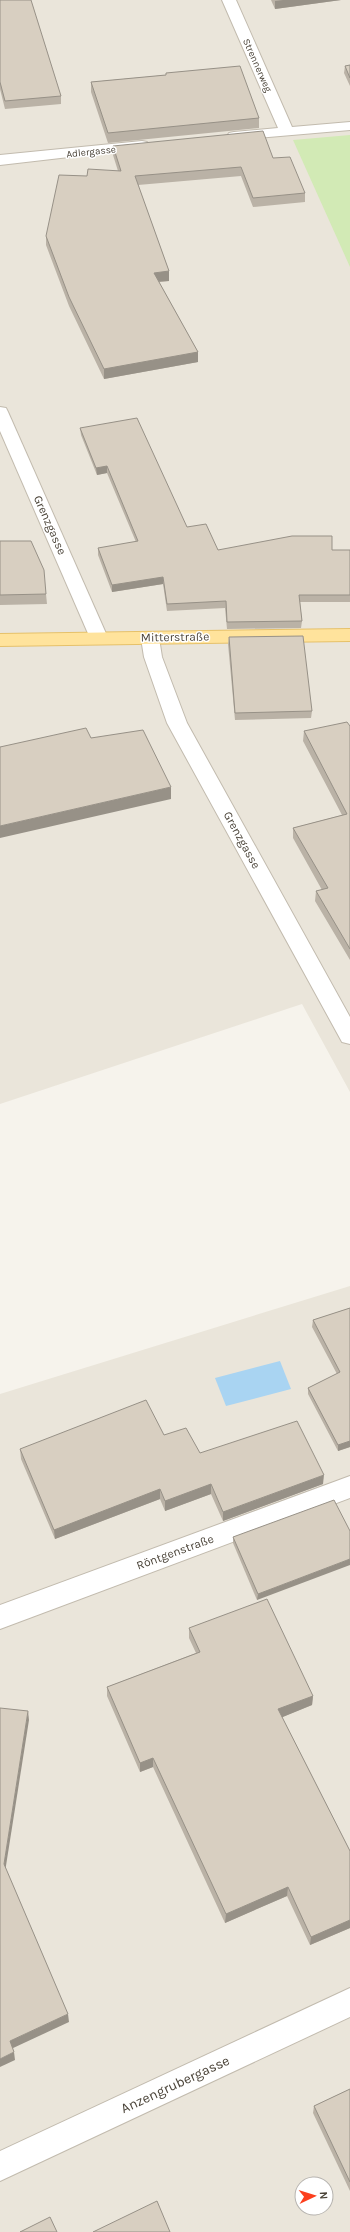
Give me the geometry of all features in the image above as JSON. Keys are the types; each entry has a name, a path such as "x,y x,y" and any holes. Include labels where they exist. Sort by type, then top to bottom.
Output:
{"main road":[{"name":"Mitterstraße","path":"0,640 350,635"}],"street":[{"name":"Strennerweg","path":"229,0 287,131"},
{"path":"217,138 350,126"},
{"name":"Adlergasse","path":"0,160 155,144"},
{"name":"Grenzgasse","path":"0,412 99,638"},
{"name":"Grenzgasse","path":"150,638 153,657 177,723 350,1036"},
{"name":"Röntgenstraße","path":"0,1618 350,1487"},
{"name":"Anzengrubergasse","path":"0,2166 350,2002"}],"shaded area":[{"path":"0,0 350,0 350,1092 302,1004 0,1104"},
{"path":"350,1286 350,2232 0,2232 0,1394"}],"green space":[{"path":"350,135 350,267 293,140"}],"water":[{"path":"280,1361 291,1389 226,1406 215,1378"}],"building":[{"path":"0,0 31,0 61,96 5,101 0,82"},
{"path":"350,65 350,78 345,66"},
{"path":"240,66 259,118 108,133 91,82 166,75 166,73"},
{"path":"263,131 273,158 290,157 305,193 253,198 241,167 135,176 169,271 154,273 198,352 104,369 69,297 46,236 59,175 87,176 88,169 121,171 113,146"},
{"path":"137,418 187,527 206,524 218,550 292,536 332,536 332,550 350,550 350,595 299,595 302,621 227,622 226,601 167,604 163,577 112,585 98,548 138,541 107,466 96,468 80,428"},
{"path":"0,541 31,541 44,570 46,594 0,595"},
{"path":"303,636 312,711 235,713 229,637"},
{"path":"347,722 350,726 350,949 316,891 328,888 293,828 347,814 304,731"},
{"path":"86,728 91,738 143,730 171,787 0,826 0,747"},
{"path":"350,1308 350,1441 338,1445 308,1388 340,1372 313,1320"},
{"path":"146,1400 164,1435 186,1428 200,1453 297,1421 324,1475 223,1512 211,1484 165,1501 160,1489 54,1530 20,1449"},
{"path":"334,1500 350,1531 350,1559 258,1594 233,1537"},
{"path":"267,1599 313,1696 278,1709 350,1851 350,1920 311,1937 288,1887 226,1914 153,1758 140,1763 107,1687 200,1652 189,1628"},
{"path":"0,1708 28,1711 4,1864 68,2014 10,2041 14,2052 0,2059"},
{"path":"350,2089 350,2182 314,2106"},
{"path":"157,2201 170,2232 93,2232"},
{"path":"50,2217 57,2232 20,2232"}]}
